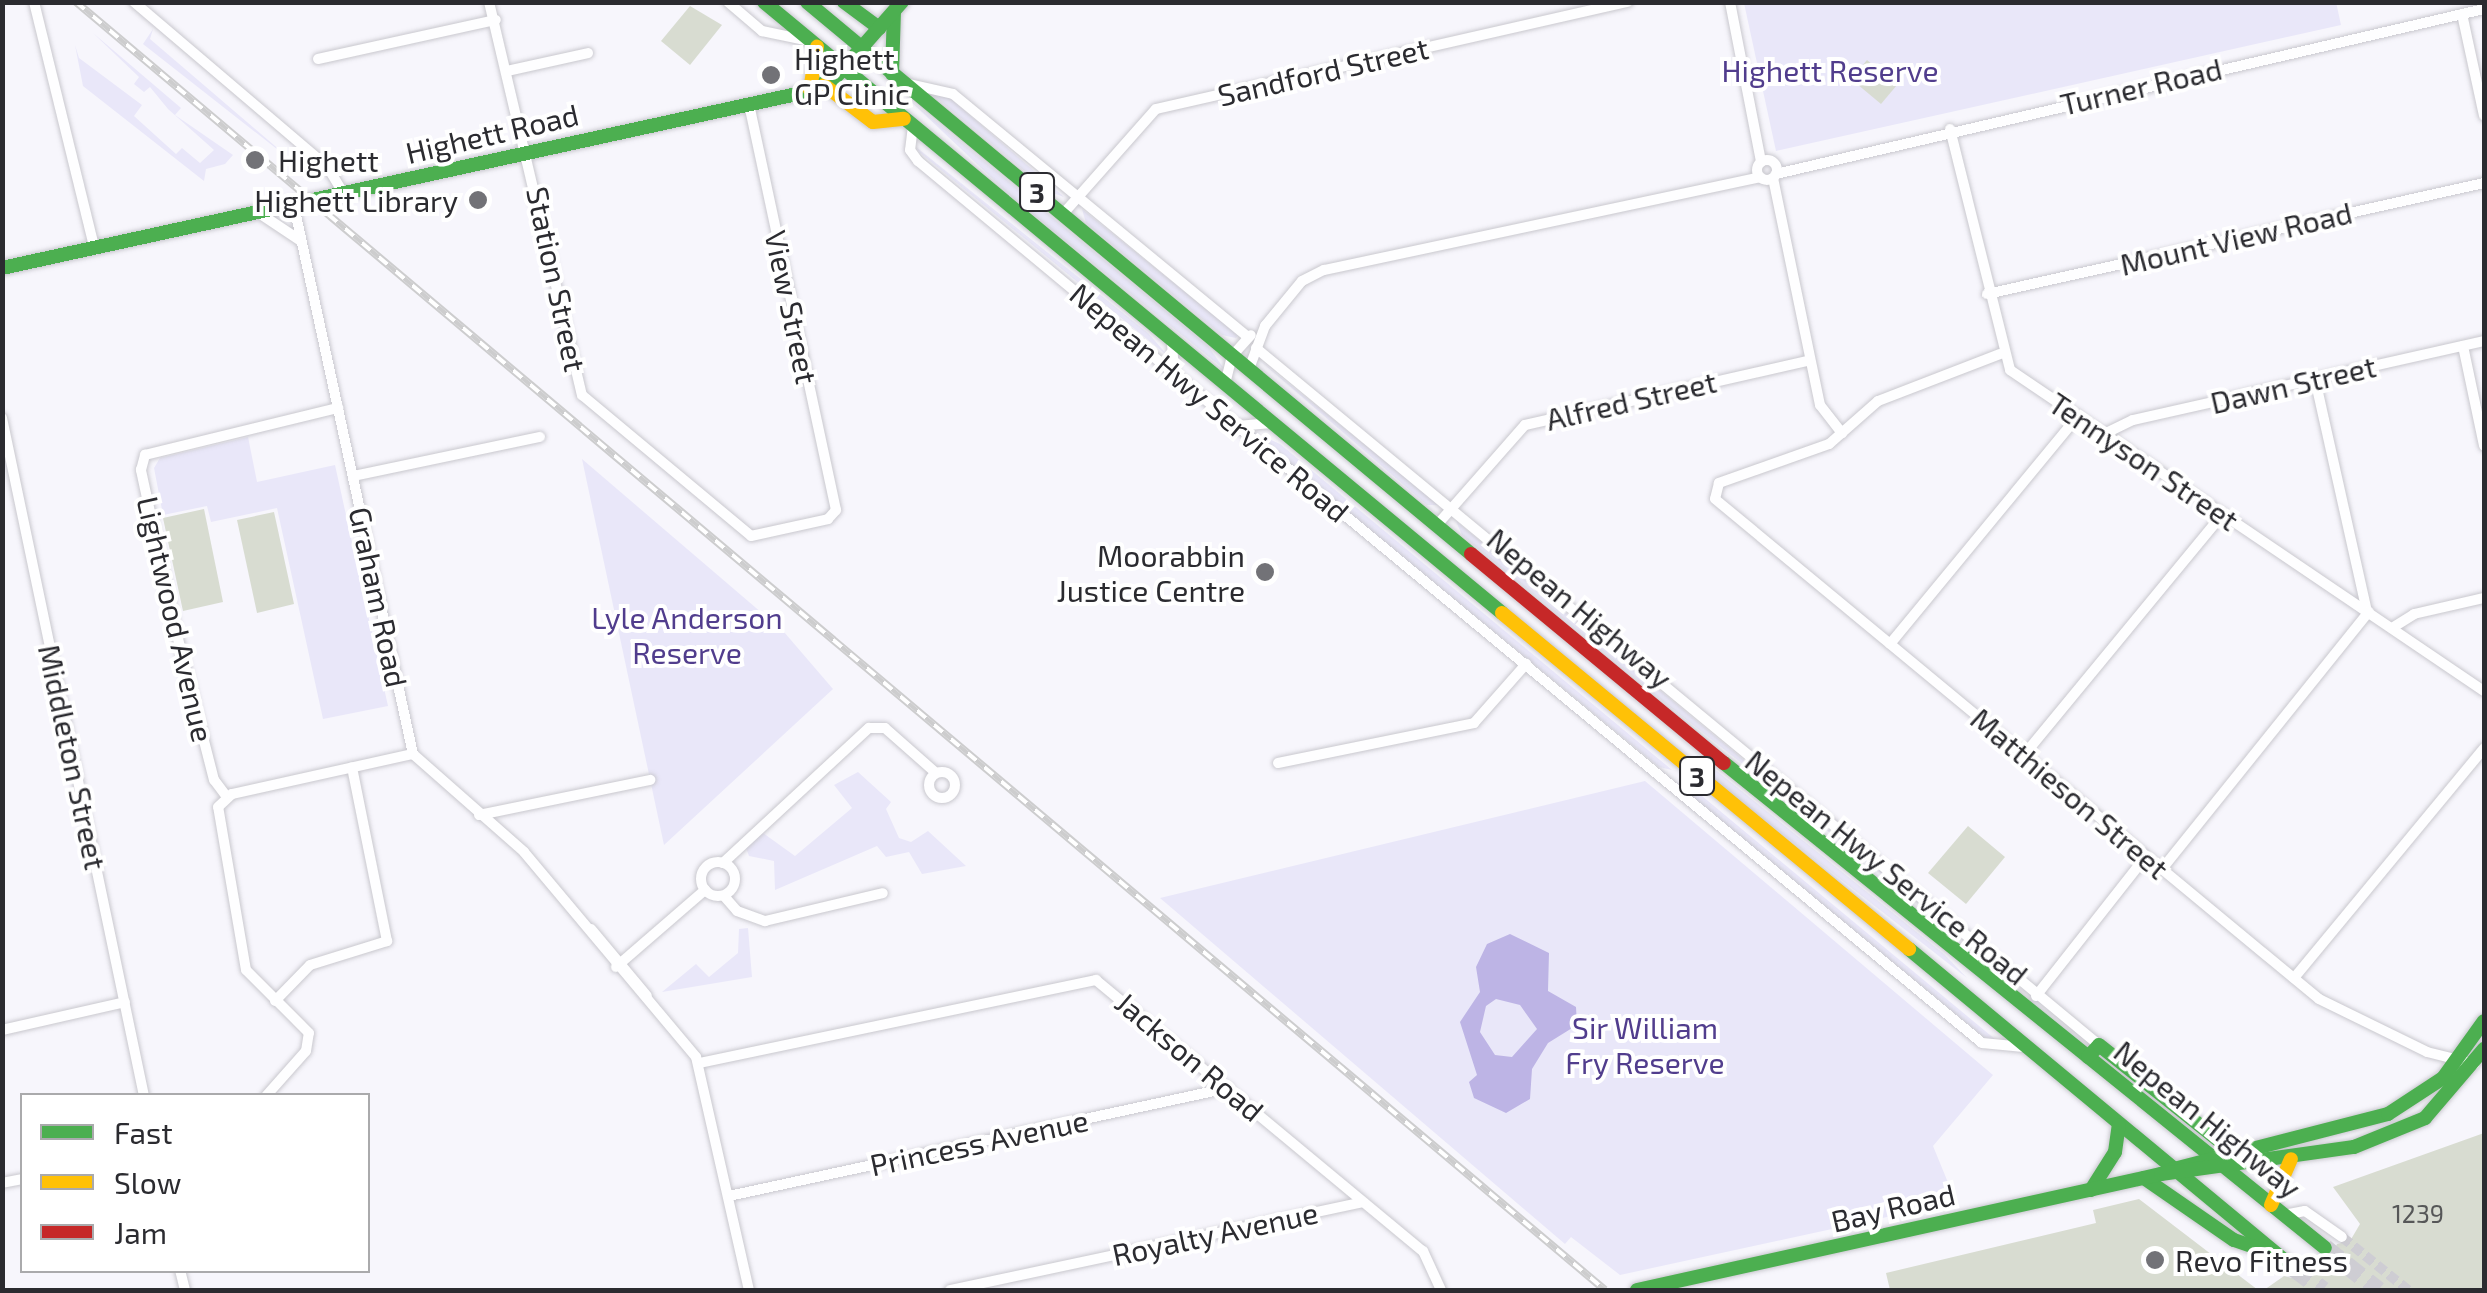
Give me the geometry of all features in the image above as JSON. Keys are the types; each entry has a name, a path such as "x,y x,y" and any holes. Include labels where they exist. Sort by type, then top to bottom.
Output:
{"main road":[{"name":"Nepean Highway","path":"764,2 2119,1125 2170,1172 2295,1268"},
{"name":"Nepean Highway","path":"807,2 1703,745 2025,1008 2093,1051 2208,1155 2325,1248"},
{"path":"844,2 880,28"},
{"name":"Highett Road","path":"2,268 817,88 843,69 898,7"},
{"path":"886,104 898,79 898,7"},
{"path":"814,44 817,88 873,122 908,123"},
{"path":"1685,766 1703,745"},
{"path":"2170,1172 2208,1155 2380,1118 2422,1096 2454,1064 2484,1021"},
{"name":"Bay Road","path":"1637,1290 2170,1172 2290,1159 2415,1124 2472,1069 2484,1050"},
{"path":"2093,1051 2230,1150"},
{"path":"2091,1190 2116,1152 2119,1125"},
{"path":"2277,1210 2290,1159"},
{"path":"2144,1178 2234,1240 2277,1254"}],"street":[{"path":"34,2 95,250"},
{"path":"134,2 327,166 344,194"},
{"path":"489,2 528,153"},
{"path":"728,2 762,31 814,44"},
{"name":"Sandford Street","path":"1063,214 1156,109 1628,2"},
{"path":"1730,2 1824,416 1842,433 1878,401 2000,354 1950,129"},
{"name":"Turner Road","path":"1225,386 1232,356 1248,337 1265,326 1302,282 1324,270 2484,9"},
{"path":"2462,14 2484,116"},
{"path":"318,59 496,20"},
{"path":"507,71 588,53"},
{"path":"898,79 944,88 1248,337"},
{"name":"View Street","path":"749,104 836,510"},
{"name":"Nepean Hwy Service Road","path":"908,123 908,140 918,161 1237,426 1986,1046 2024,1047"},
{"name":"Station Street","path":"528,153 582,394 750,536 828,519 836,510"},
{"name":"Mount View Road","path":"1987,294 2484,183"},
{"name":"Graham Road","path":"294,206 413,754"},
{"path":"260,213 302,242"},
{"name":"Turner Road","path":"1249,370 1265,326"},
{"name":"Dawn Street","path":"2104,434 2126,422 2484,341"},
{"path":"1172,343 1174,373"},
{"path":"2463,346 2484,446"},
{"name":"Nepean Hwy Service Road","path":"1256,348 2039,992 2093,1051"},
{"name":"Tennyson Street","path":"2000,354 2010,370 2484,691"},
{"name":"Alfred Street","path":"1437,525 1532,422 1810,360"},
{"path":"2025,1008 2128,883 2179,843 2368,612 2315,379"},
{"name":"Lightwood Avenue","path":"227,797 214,780 174,623 142,470 145,455 338,408"},
{"path":"1890,644 2078,416"},
{"name":"Middleton Street","path":"2,418 143,1093"},
{"path":"1237,426 1269,423"},
{"name":"Matthieson Street","path":"1842,433 1723,486 1715,498 2329,1006 2472,1069"},
{"path":"353,476 540,437"},
{"path":"2024,755 2224,514"},
{"path":"2336,590 2359,578"},
{"path":"2392,628 2414,614 2484,598"},
{"path":"1278,763 1474,723 1526,664"},
{"path":"621,962 703,885 708,865 723,863 869,728 885,728 936,773"},
{"path":"2294,978 2484,748"},
{"path":"268,1093 310,1042 304,1024 246,970 214,821 227,797 413,754 494,827 621,962 699,1063 750,1290"},
{"path":"1670,783 1685,766"},
{"path":"275,1001 310,965 386,941 352,768"},
{"path":"479,815 650,780"},
{"path":"494,827 518,808"},
{"path":"723,863 736,877 724,896"},
{"path":"703,885 724,896 737,911 765,921 882,893"},
{"name":"Jackson Road","path":"699,1063 1083,978 1110,988 1428,1257 1440,1290"},
{"path":"2,1030 125,1002"},
{"name":"Princess Avenue","path":"729,1196 1228,1088"},
{"name":"Royalty Avenue","path":"950,1290 1363,1202"},
{"path":"2277,1210 2305,1211 2342,1237"}],"green space":[{"name":"Highett Reserve","path":"2336,2 2341,25 1776,151 1744,3"},
{"path":"153,29 150,39 296,164 143,44"},
{"path":"93,33 181,108 175,115 233,155 225,164 206,169 204,181 83,86 75,45 79,58 142,105 134,116 176,154 182,148 200,163 214,150 168,109 150,87 144,92 134,84 139,77"},
{"path":"931,93 950,98 1064,197 1050,192"},
{"path":"905,96 1208,346 1225,370 1015,200"},
{"path":"916,147 1148,333 1169,357 919,152"},
{"path":"1082,209 1238,335 1236,338 1222,335 1086,223"},
{"path":"1257,358 1436,502 1437,505 1427,505"},
{"path":"1247,429 1280,444 1672,770 1659,767"},
{"path":"248,437 257,482 335,465 388,706 323,719 277,508 211,522 207,506 163,515 154,468 160,458"},
{"name":"Lyle Anderson Reserve","path":"582,459 784,632 833,689 664,845"},
{"path":"1456,521 1996,964 1664,702 1462,535"},
{"path":"1697,755 1944,954 1967,978 1699,769"},
{"path":"858,772 891,802 886,809 899,838 911,842 928,831 966,866 922,874 909,852 886,857 877,846 775,890 774,861 749,856 746,848 763,833 795,856 852,808 834,785"},
{"name":"Sir William Fry Reserve","path":"1645,781 1993,1075 1933,1146 1956,1202 1620,1275 1571,1237 1565,1244 1160,898"},
{"path":"1674,782 1690,786 1996,1040 1986,1039"},
{"path":"748,928 752,977 662,992 696,964 709,977 738,953 739,929"}],"shaded area":[{"path":"1510,934 1549,953 1548,991 1576,1007 1577,1025 1548,1043 1532,1069 1530,1099 1506,1113 1474,1098 1469,1082 1477,1075 1460,1022 1480,992 1476,967 1487,944","holes":["1496,999 1520,1005 1537,1029 1512,1057 1495,1055 1480,1032 1486,1006"]}],"building":[{"path":"690,6 722,25 690,65 661,41"},
{"path":"1867,60 1897,85 1881,104 1851,79"},
{"path":"204,509 223,602 183,611 163,518"},
{"path":"274,512 294,604 257,613 237,520"},
{"path":"1968,826 2005,857 1966,904 1928,873"},
{"path":"2484,1133 2484,1290 2264,1290 2284,1276 2300,1280 2305,1262 2330,1259 2337,1244 2350,1241 2360,1224 2333,1187"},
{"path":"2139,1199 2258,1290 1890,1290 1886,1273 2096,1223 2093,1210"}],"tunnel":[{"path":"2342,1237 2408,1290"},
{"path":"2325,1248 2378,1290"},
{"path":"2295,1269 2323,1290"}],"railway":[{"path":"76,2 1605,1290"}],"traffic: fast":[{"path":"764,2 1502,613"},
{"path":"807,2 1471,554"},
{"path":"844,2 879,28"},
{"path":"2,268 797,94 834,79 902,2"},
{"path":"892,74 894,12"},
{"path":"1724,763 2325,1248"},
{"path":"1909,949 2295,1269"},
{"path":"2170,1170 2388,1114 2443,1078 2484,1021"},
{"path":"2088,1057 2099,1045 2231,1150"},
{"path":"1637,1290 2161,1174 2354,1147 2425,1118 2484,1049"},
{"path":"2091,1190 2115,1152 2119,1125"},
{"path":"2144,1178 2234,1240 2271,1253"}],"traffic: slow":[{"path":"810,90 817,47"},
{"path":"824,85 873,122 904,119"},
{"path":"1502,613 1909,949"},
{"path":"2271,1205 2291,1159"}],"traffic: jam":[{"path":"1471,554 1724,763"}],"place":[{"name":"Highett GP Clinic","path":"771,75"},
{"name":"Highett","path":"255,160"},
{"name":"Highett Library","path":"478,200"},
{"name":"Moorabbin Justice Centre","path":"1265,572"},
{"name":"Revo Fitness","path":"2155,1260"}]}
